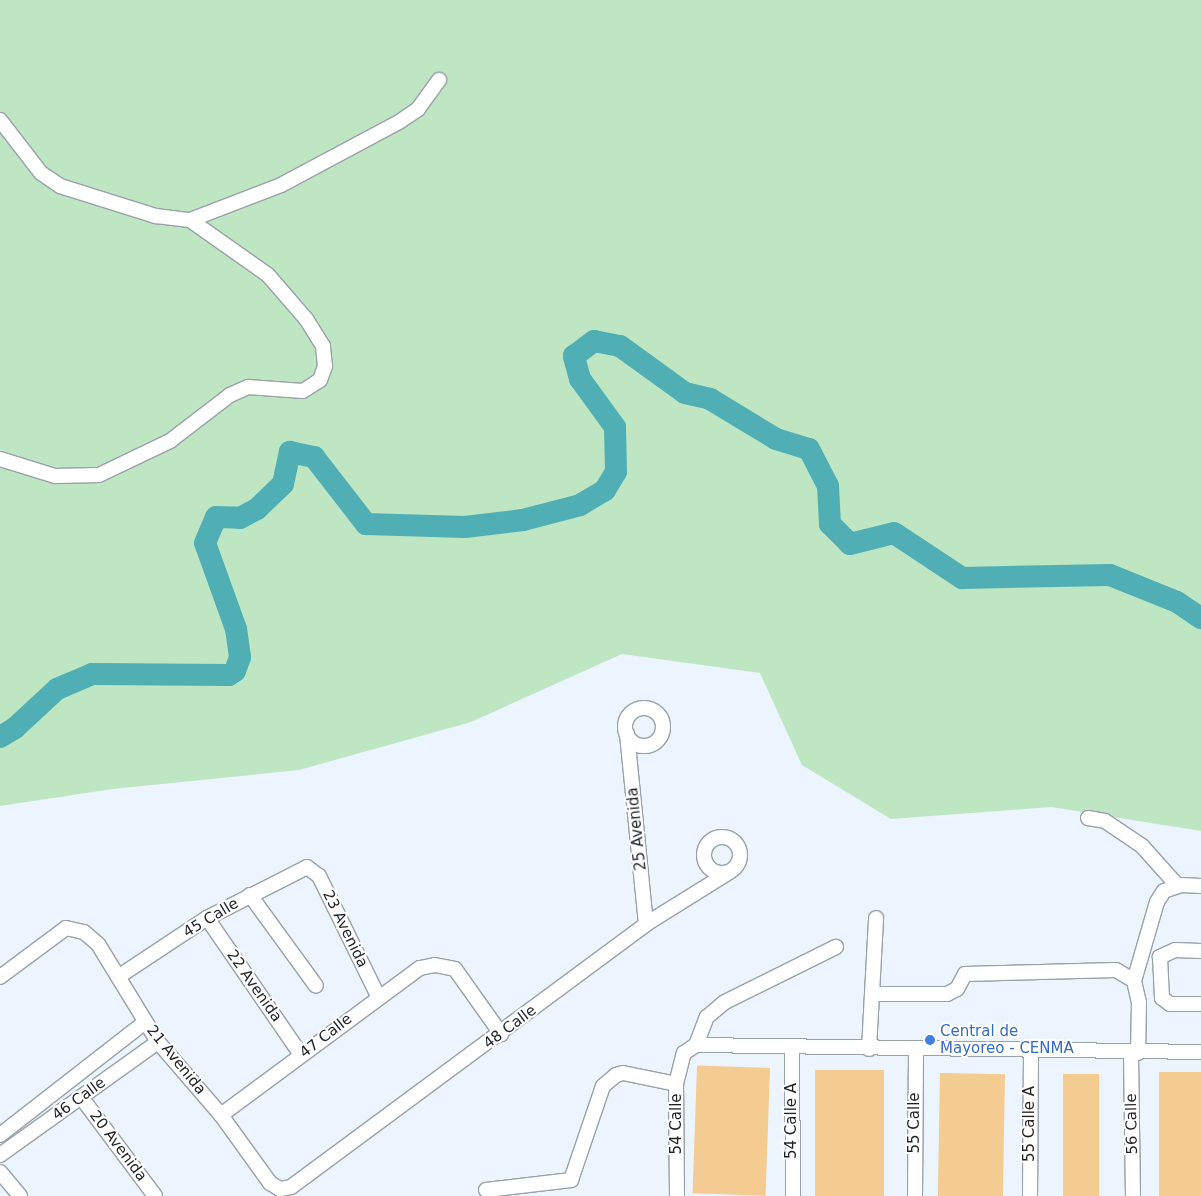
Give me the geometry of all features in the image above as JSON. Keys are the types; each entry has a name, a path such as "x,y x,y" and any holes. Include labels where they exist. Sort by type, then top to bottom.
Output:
{"street":[{"path":"0,120 41,174 60,186 156,216 190,220 281,185 399,122 418,109 439,80"},
{"path":"0,459 54,476 99,475 170,441 230,395 248,388 303,391 320,380 325,366 323,346 306,319 268,275 190,220"},
{"name":"25 Avenida","path":"627,734 646,924"},
{"path":"1088,818 1105,821 1142,846 1177,885"},
{"name":"45 Calle","path":"118,977 207,918 307,867"},
{"name":"23 Avenida","path":"307,867 319,876 378,996"},
{"name":"48 Calle","path":"291,1187 501,1034 646,924 731,871"},
{"path":"872,994 947,994 957,989 965,974 1116,970 1134,981 1157,902 1164,891 1177,885 1201,886"},
{"path":"250,895 316,986"},
{"name":"22 Avenida","path":"207,918 301,1055"},
{"path":"869,1049 876,918"},
{"name":"21 Avenida","path":"0,977 66,928 84,932 98,944 158,1042 221,1115 270,1183 280,1189 291,1187"},
{"path":"836,947 725,1002 707,1018 696,1045 916,1051 1201,1052"},
{"path":"1201,951 1175,950 1160,957 1162,998 1170,1004 1201,1004"},
{"name":"47 Calle","path":"221,1115 378,996 420,968 435,965 455,969 501,1034"},
{"name":"56 Calle","path":"1133,1196 1134,1053 1139,1002 1134,981"},
{"name":"46 Calle","path":"0,1135 146,1022"},
{"name":"46 Calle","path":"0,1155 158,1042"},
{"name":"54 Calle","path":"677,1196 676,1084 684,1053 696,1045"},
{"name":"54 Calle A","path":"792,1047 793,1196"},
{"name":"55 Calle","path":"915,1196 916,1051"},
{"name":"55 Calle A","path":"1030,1196 1031,1051"},
{"path":"486,1190 571,1180 603,1086 616,1076 623,1073 676,1084"},
{"name":"20 Avenida","path":"81,1097 155,1196"},
{"path":"0,1172 20,1196"}],"green space":[{"path":"0,0 1201,0 1201,831 1051,807 891,819 802,765 760,673 622,654 471,722 299,770 113,789 0,806"}],"building":[{"path":"697,1065 770,1068 766,1196 693,1193"},
{"path":"815,1070 884,1070 884,1196 815,1196"},
{"path":"1159,1072 1201,1072 1201,1196 1159,1196"},
{"path":"940,1073 1005,1074 1003,1196 938,1196"},
{"path":"1063,1074 1099,1074 1099,1196 1063,1196"}],"waterway":[{"path":"0,737 15,728 57,689 92,674 229,675 235,671 240,657 236,629 205,543 216,517 240,518 257,509 283,484 290,452 314,457 366,524 465,527 523,520 580,505 605,490 616,472 615,427 580,379 574,356 594,341 620,346 685,393 710,399 776,439 809,449 828,486 830,524 850,544 894,533 962,578 1110,575 1177,602 1201,618"}],"place":[{"name":"Central de Mayoreo - CENMA","path":"930,1040"}]}
